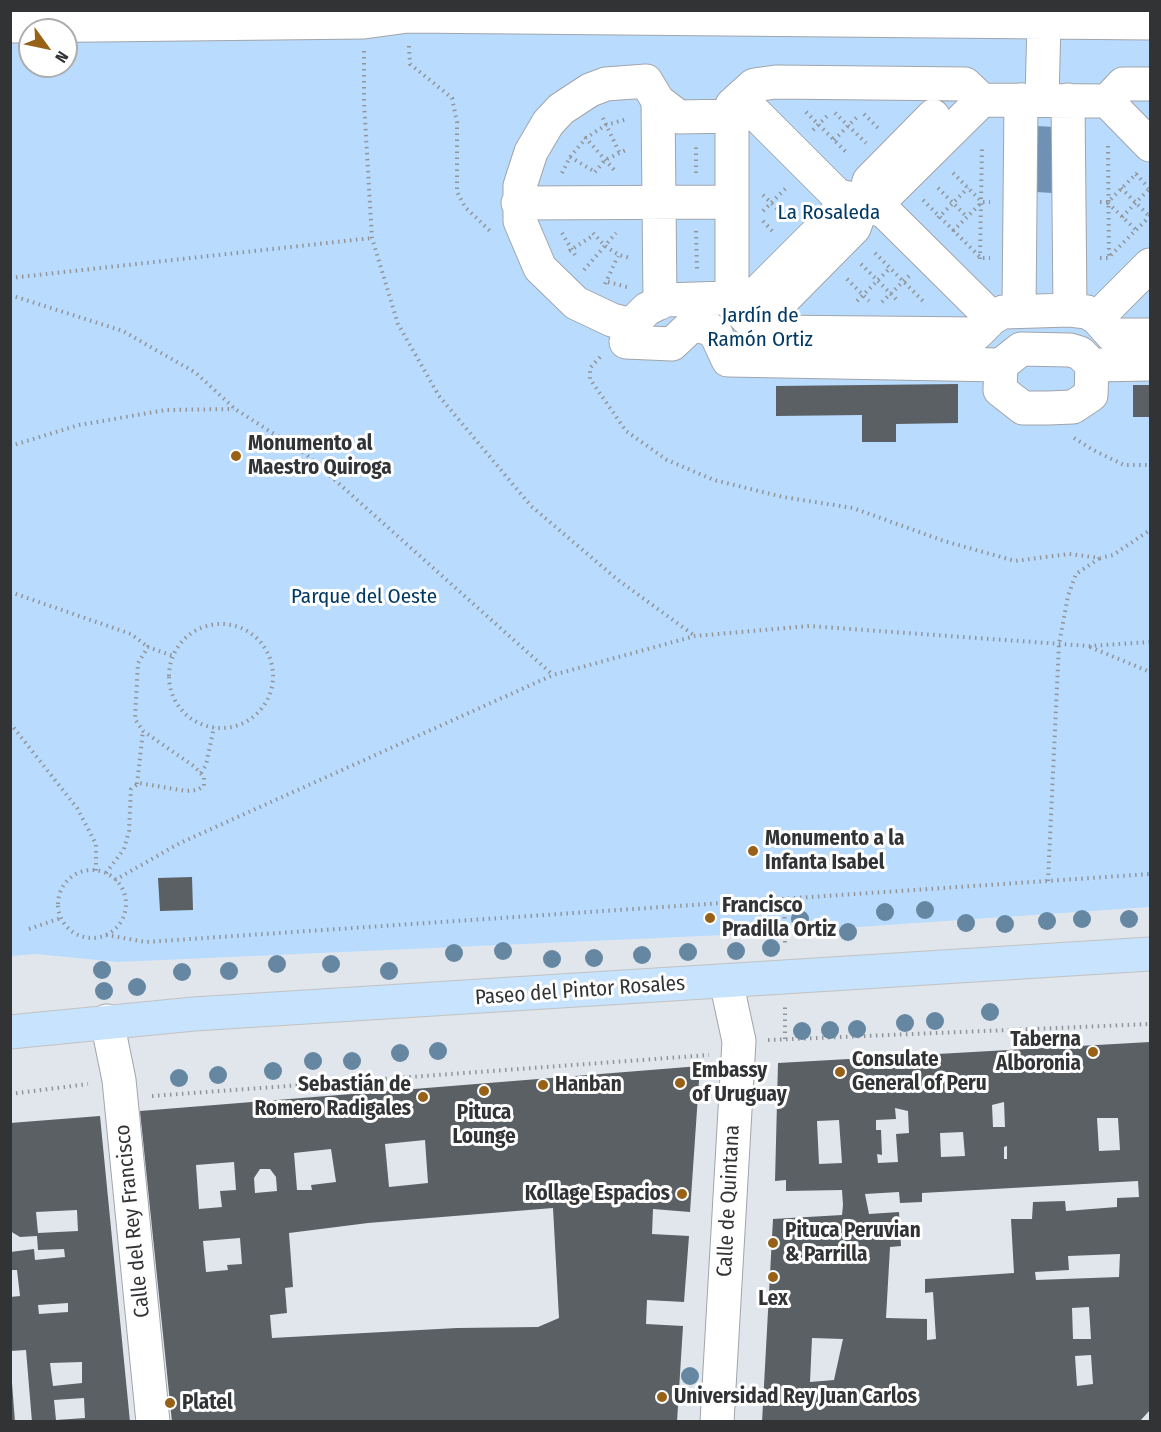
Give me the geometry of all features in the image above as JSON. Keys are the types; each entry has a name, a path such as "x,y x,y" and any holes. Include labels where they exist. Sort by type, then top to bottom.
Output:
{"main road":[{"name":"Paseo del Pintor Rosales","path":"10,1032 107,1021 1150,954"}],"street":[{"path":"10,26 364,22 408,16 1150,23"},
{"path":"1044,21 1044,100 1093,321"},
{"path":"741,313 679,299 660,303 647,309 630,324 602,316 576,303 540,268 525,237 518,203 524,168 539,137 561,109 590,90 606,84 646,81 658,101 679,117 763,93 973,92 1044,100 1127,89"},
{"path":"1127,89 1150,112"},
{"path":"1127,89 1147,156"},
{"path":"741,313 866,202 931,151 973,92"},
{"path":"741,313 838,212 866,202 973,92"},
{"path":"763,93 838,196 866,202"},
{"path":"763,93 745,209 732,260 732,288 741,313 759,330 776,332 1093,321 1150,335"},
{"path":"986,324 1044,100"},
{"path":"658,101 660,303"},
{"path":"518,203 660,202 745,209"},
{"path":"866,202 870,228 909,269 986,324"},
{"path":"1093,321 1147,251"},
{"path":"1093,321 1150,295"},
{"path":"626,342 672,344 688,328 697,326 708,328 716,334 728,360 1001,365 1021,349 1070,350 1080,353 1092,365 1150,364"},
{"path":"1001,365 1000,390 1023,408 1073,407 1091,395 1092,365"},
{"name":"Calle de Quintana","path":"717,1422 739,1041 726,981"},
{"name":"Calle del Rey Francisco","path":"107,1021 119,1080 153,1422"}],"path":[{"path":"364,22 364,102 372,238 398,324 439,396 531,506 618,580 695,636"},
{"path":"590,90 619,152"},
{"path":"763,93 849,124"},
{"path":"763,93 834,140 848,154"},
{"path":"849,124 866,202 877,280 906,309"},
{"path":"834,140 849,124"},
{"path":"586,138 620,177"},
{"path":"1108,145 1108,258 1150,216 1121,188"},
{"path":"866,202 940,217 981,258 982,146"},
{"path":"931,151 982,202"},
{"path":"1108,202 1147,156"},
{"path":"764,210 785,188"},
{"path":"940,217 968,188"},
{"path":"1122,217 1150,188"},
{"path":"939,189 967,217"},
{"path":"765,196 786,217"},
{"path":"876,308 891,294 909,269 982,202"},
{"path":"1108,202 1136,230 1147,251"},
{"path":"745,209 796,254"},
{"path":"585,268 619,230"},
{"path":"10,278 372,238"},
{"path":"875,253 909,269 986,324"},
{"path":"661,260 732,260"},
{"path":"856,302 877,280 909,269"},
{"path":"849,280 870,302"},
{"path":"10,295 123,331 196,373 235,409 307,455 553,675"},
{"path":"1048,408 1071,435 1093,450 1124,465 1150,465"},
{"path":"10,446 79,425 166,410 235,409"},
{"path":"1048,881 1059,644 1068,596 1076,574 1100,558"},
{"path":"10,592 131,634 148,647 173,656"},
{"path":"211,624 229,624 245,630 259,640 268,655 273,672 271,688 264,705 252,717 237,725 214,727 189,717 177,705 170,681 173,656 182,641 195,630 211,624"},
{"path":"115,880 180,843 553,675 695,636 809,626 1089,646 1150,642"},
{"path":"1089,646 1150,672"},
{"path":"137,784 197,790 204,786 204,777 201,773 143,730 135,719 138,663 148,647"},
{"path":"10,723 13,730 77,808 96,844 96,871"},
{"path":"201,773 206,765 214,727"},
{"path":"106,873 124,849 129,831 131,789 137,784 143,730"},
{"path":"106,935 122,920 125,899 115,880 106,873 96,871 76,874 68,880 59,898 61,918 67,927 85,938 106,935 146,942 1150,874"},
{"path":"29,929 61,918"},
{"path":"10,1094 119,1080 154,1097 710,1055 739,1041 1150,1024"}],"green space":[{"name":"Parque del Oeste","path":"11,11 1150,11 1150,907 770,933 118,962 36,954 11,956"}],"shaded area":[{"path":"1037,126 1054,127 1053,193 1036,192"}],"building":[{"path":"958,384 958,423 896,424 896,442 862,442 862,415 776,416 776,386"},
{"path":"1133,385 1150,385 1150,417 1133,417"},
{"path":"192,877 193,910 160,911 158,878"},
{"path":"1150,1042 1150,1410 1140,1421 762,1422 773,1219 842,1215 843,1205 842,1190 786,1191 786,1180 775,1181 778,1063","holes":["1004,1102 1005,1127 993,1127 992,1105","895,1108 908,1111 909,1133 896,1134 898,1162 878,1163 877,1154 882,1155 881,1130 876,1130 876,1120 896,1119","1097,1118 1118,1118 1120,1150 1099,1151","839,1120 842,1163 819,1164 817,1121","963,1132 965,1156 941,1157 940,1133","1007,1146 1007,1159 1004,1159 1004,1147","1138,1181 1139,1197 1117,1198 1117,1207 1066,1211 1065,1201 1033,1202 1032,1219 1011,1219 1014,1273 925,1279 925,1293 933,1292 936,1339 927,1340 927,1319 886,1318 890,1247 901,1246 899,1212 869,1214 865,1194 899,1192 900,1203 922,1202 922,1193","1120,1254 1119,1277 1036,1280 1035,1272 1069,1270 1068,1256","1089,1307 1091,1339 1073,1339 1072,1308","812,1338 843,1339 834,1380 810,1382","1091,1355 1093,1384 1077,1386 1075,1356"]},
{"path":"700,1066 690,1212 653,1209 652,1234 689,1236 684,1302 647,1300 646,1324 683,1326 677,1422 172,1422 140,1111","holes":["425,1140 428,1183 389,1187 385,1144","331,1149 336,1182 311,1185 312,1190 297,1190 294,1153","234,1162 236,1190 220,1191 222,1207 199,1209 196,1165","260,1169 270,1169 276,1177 277,1191 255,1193 254,1178","553,1208 559,1318 538,1327 457,1328 272,1338 270,1315 287,1313 285,1288 293,1287 289,1233 368,1223","240,1238 242,1264 227,1265 228,1270 206,1272 203,1241"]},
{"path":"100,1116 130,1422 32,1422 26,1350 10,1351 10,1297 20,1296 17,1270 10,1270 10,1252 34,1249 35,1260 65,1257 64,1249 38,1250 37,1236 20,1237 10,1231 10,1123","holes":["77,1210 78,1231 38,1233 36,1212","68,1303 68,1312 39,1314 38,1305","82,1362 82,1383 53,1386 50,1363","84,1398 85,1418 56,1420 54,1400"]},
{"path":"10,1383 12,1383 15,1422 10,1422"}],"place":[{"name":"Monumento al Maestro Quiroga","path":"236,456"},
{"name":"Monumento a la Infanta Isabel","path":"753,851"},
{"name":"Francisco Pradilla Ortiz","path":"710,918"},
{"name":"Taberna Alboronia","path":"1093,1052"},
{"name":"Consulate General of Peru","path":"840,1072"},
{"name":"Embassy of Uruguay","path":"680,1083"},
{"name":"Hanban","path":"543,1085"},
{"name":"Pituca Lounge","path":"484,1091"},
{"name":"Sebastián de Romero Radigales","path":"423,1097"},
{"name":"Kollage Espacios","path":"682,1194"},
{"name":"Pituca Peruvian & Parrilla","path":"773,1243"},
{"name":"Lex","path":"773,1277"},
{"name":"Universidad Rey Juan Carlos","path":"662,1397"},
{"name":"Platel","path":"170,1403"}],"park label":[{"name":"La Rosaleda","path":"829,213"},
{"name":"Jardín de Ramón Ortiz","path":"760,328"}]}
